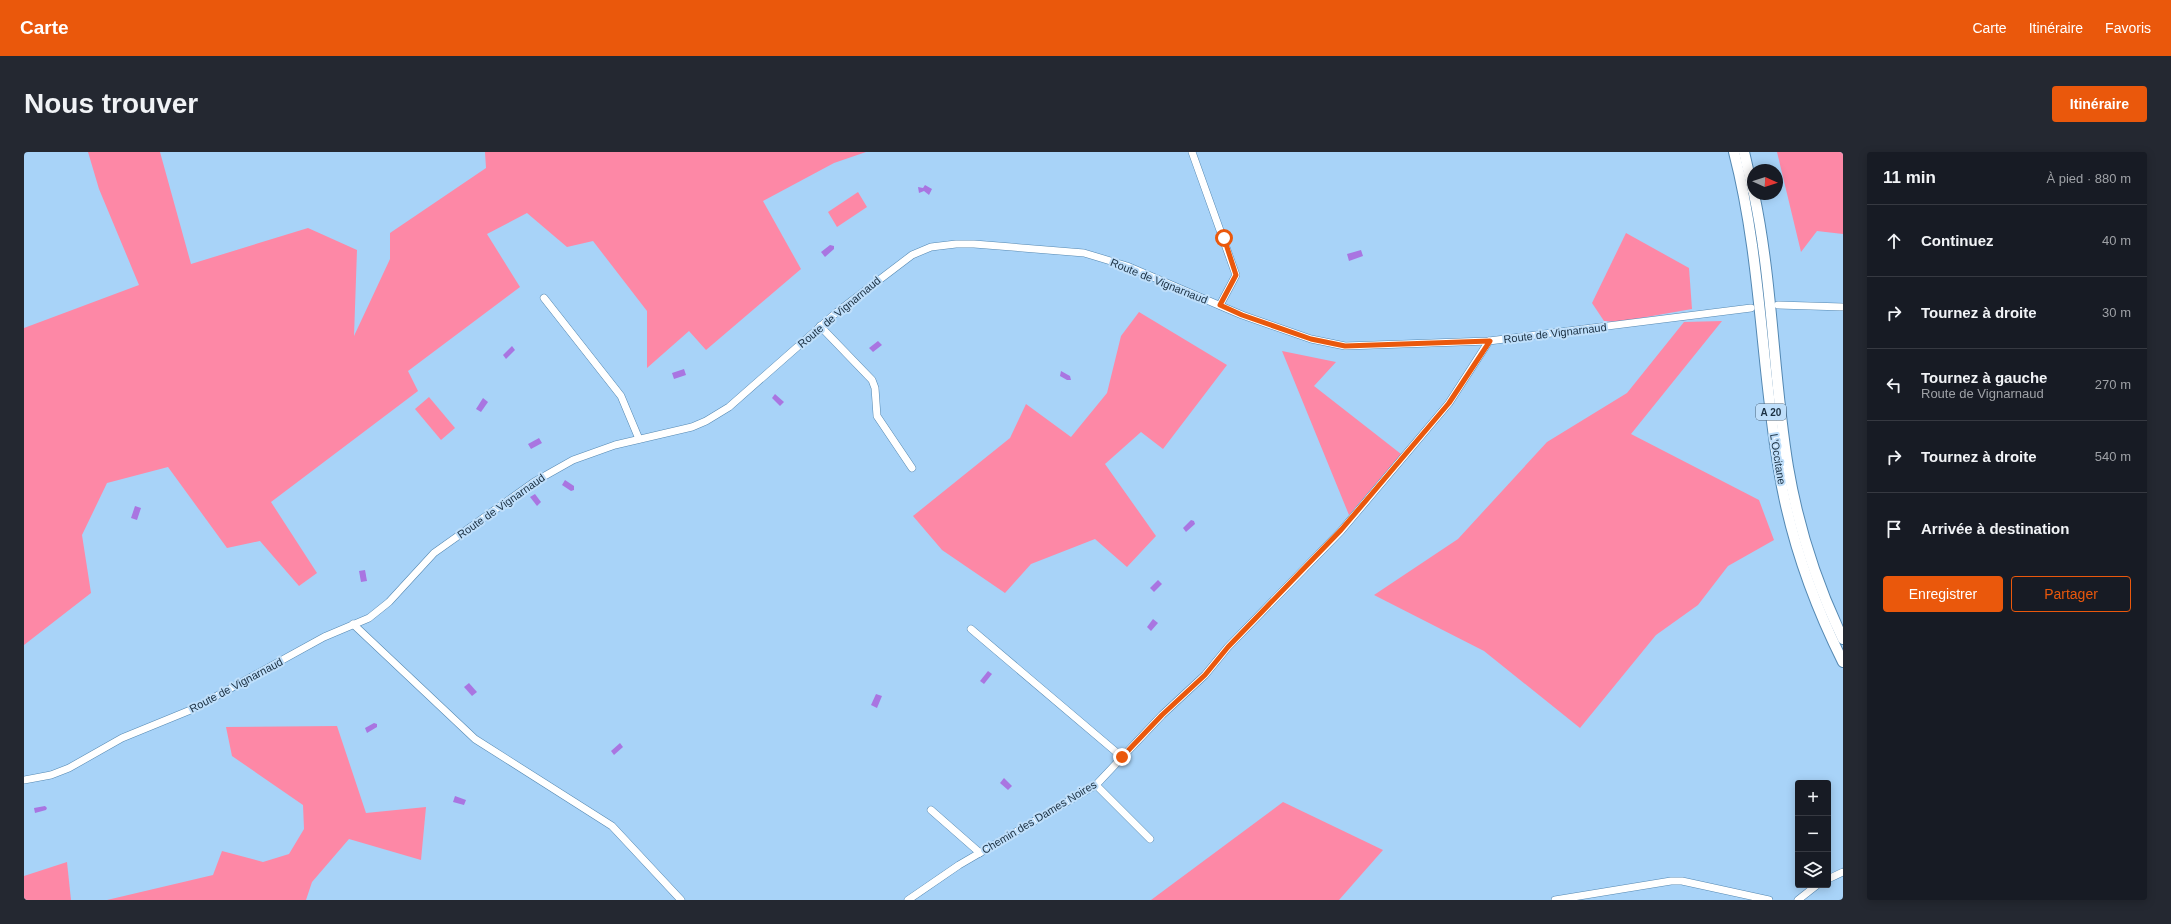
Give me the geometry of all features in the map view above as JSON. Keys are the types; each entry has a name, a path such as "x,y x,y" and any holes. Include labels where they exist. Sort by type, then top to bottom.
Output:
{"highway":[{"name":"L'Occitane","path":"1734,152 1752,241 1774,436 1783,490 1803,567 1814,599 1843,662"},
{"path":"1744,152 1747,165"},
{"name":"L'Occitane","path":"1755,200 1765,272 1784,439 1793,493 1811,558 1843,639"}],"street":[{"path":"1192,152 1236,275 1220,305"},
{"name":"Route de Vignarnaud","path":"24,780 51,775 69,768 122,738 211,700 324,637 369,618 383,608 434,553 534,482 573,460 615,445 706,421 729,406 820,326 881,277 912,255 931,247 956,244 1084,253 1127,266 1242,315 1311,339 1345,346 1490,341 1751,308"},
{"path":"544,298 622,396 639,439"},
{"path":"1778,305 1843,308"},
{"path":"820,326 872,380 876,388 877,416 912,468"},
{"name":"Chemin des Dames Noires","path":"908,900 980,853 1096,785 1162,715 1205,675 1234,641 1341,530 1449,403 1490,341"},
{"path":"353,624 475,738 612,826 681,900"},
{"path":"971,630 1122,757"},
{"path":"1096,785 1150,839"},
{"path":"931,810 980,853"},
{"path":"1831,878 1843,872"},
{"path":"1555,900 1671,881 1682,881 1769,900"},
{"path":"1798,900 1813,888"}],"shaded area":[{"path":"88,152 160,152 191,264 308,228 357,250 354,336 390,259 390,233 486,168 485,152 866,152 834,163 763,201 801,269 706,350 689,331 647,368 647,311 593,241 567,247 527,213 487,234 520,287 408,371 418,391 271,502 317,573 299,586 260,541 227,548 168,467 107,483 82,535 91,593 24,645 24,328 139,285 99,189"},
{"path":"1777,152 1843,152 1843,234 1817,231 1801,252 1783,177 1783,164 1780,164"},
{"path":"925,185 932,189 929,195 924,191 919,193 918,187 923,188"},
{"path":"858,192 867,207 837,227 828,212"},
{"path":"1626,233 1689,268 1692,309 1618,322 1604,321 1592,303"},
{"path":"830,245 834,246 834,249 825,257 821,252"},
{"path":"1361,250 1363,256 1349,261 1347,254"},
{"path":"1139,312 1227,365 1163,449 1141,432 1105,464 1156,536 1127,567 1095,539 1031,564 1005,593 942,550 913,516 1010,438 1026,404 1071,437 1107,393 1121,336"},
{"path":"1722,321 1631,434 1759,500 1774,540 1728,566 1698,605 1656,635 1580,728 1484,651 1374,595 1458,539 1547,442 1627,393 1684,322"},
{"path":"878,341 882,345 873,352 869,348"},
{"path":"512,346 515,350 506,359 503,355"},
{"path":"1282,351 1336,362 1314,386 1401,454 1349,515"},
{"path":"684,369 686,375 674,379 672,373"},
{"path":"1061,371 1070,376 1071,380 1067,380 1060,376"},
{"path":"775,394 784,402 780,406 772,398"},
{"path":"429,397 455,428 441,440 415,409"},
{"path":"483,398 488,402 481,412 476,409"},
{"path":"539,438 542,443 531,449 528,444"},
{"path":"565,480 574,486 574,490 571,491 562,485"},
{"path":"535,494 541,502 537,506 530,497"},
{"path":"135,506 141,508 137,520 131,518"},
{"path":"1191,520 1194,521 1195,524 1186,532 1183,528"},
{"path":"365,570 367,581 361,582 359,571"},
{"path":"1158,580 1162,584 1154,592 1150,588"},
{"path":"1153,619 1158,623 1151,631 1147,627"},
{"path":"988,671 992,674 984,684 980,681"},
{"path":"469,683 477,692 472,696 464,687"},
{"path":"876,694 882,696 877,708 871,705"},
{"path":"374,723 377,724 377,727 367,733 365,728"},
{"path":"337,726 366,813 426,807 421,860 349,839 312,882 306,900 107,900 213,875 222,851 263,862 289,854 304,829 303,805 232,756 226,727"},
{"path":"620,743 623,747 614,755 611,751"},
{"path":"1004,778 1012,786 1008,790 1000,783"},
{"path":"455,796 466,800 464,805 453,802"},
{"path":"1283,802 1383,850 1339,900 1151,900"},
{"path":"45,806 47,808 46,810 35,813 34,808"},
{"path":"67,862 71,900 24,900 24,876"}],"route":[{"path":"1122,757 1162,715 1205,675 1228,647 1341,530 1449,403 1490,341 1452,344 1345,346 1311,339 1242,315 1220,305 1231,287 1236,275 1224,238"}]}
